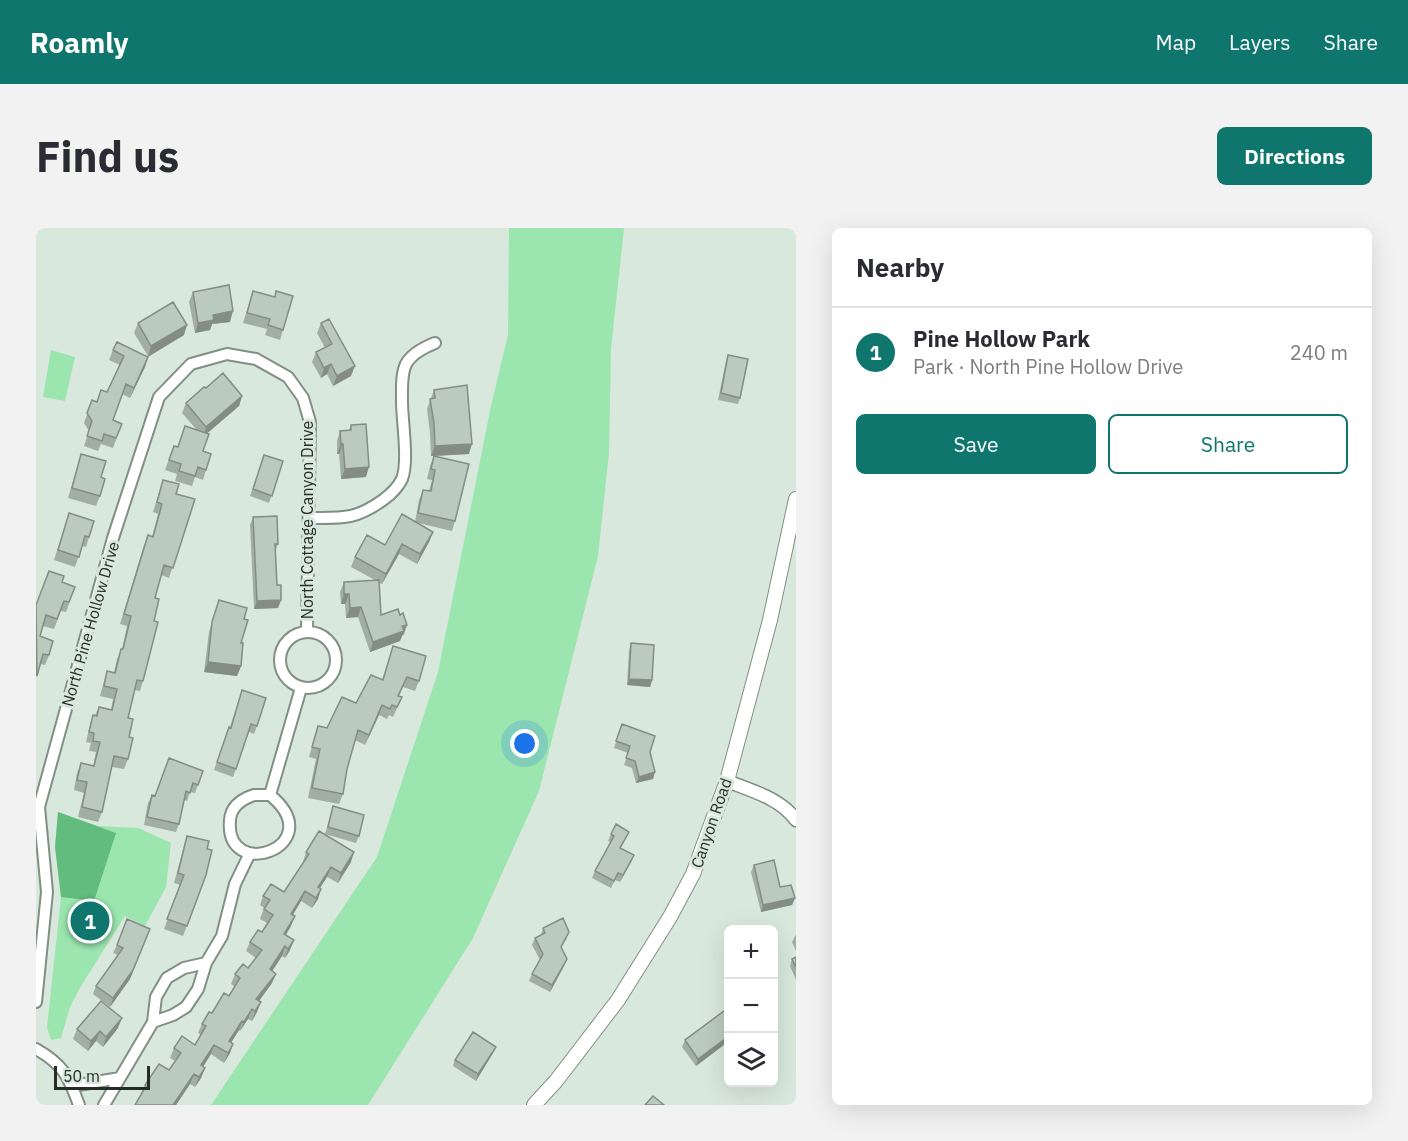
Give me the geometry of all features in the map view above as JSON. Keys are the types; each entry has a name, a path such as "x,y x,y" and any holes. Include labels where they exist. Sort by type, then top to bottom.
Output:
{"main road":[{"name":"Canyon Road","path":"534,1105 556,1081 618,1000 670,917 693,874 727,781 770,621 796,499"}],"street":[{"path":"309,518 347,518 361,514 390,495 402,479 405,447 402,387 406,364 420,350 435,343"},
{"name":"North Pine Hollow Drive","path":"36,1002 47,892 39,807 113,538 159,397 191,364 227,354 256,358 288,377"},
{"name":"North Cottage Canyon Drive","path":"288,377 303,398 310,422 308,632"},
{"name":"North Cottage Canyon Drive","path":"308,632 317,633 326,638 336,654 334,673 320,687 301,688 286,678 281,670 281,652 291,638 308,632"},
{"path":"270,795 301,688"},
{"path":"727,781 771,798 788,809 796,820"},
{"path":"254,795 270,795 285,810 288,831 284,841 270,852 261,855 250,853 238,846 232,839 229,829 230,815 235,806 244,798 254,795"},
{"path":"153,1022 173,1015 186,1007 198,989 206,963 222,936 235,884 250,853"},
{"path":"104,1105 153,1022 156,997 167,978 184,968 206,963"},
{"path":"36,1049 50,1057 68,1076 79,1105"},
{"path":"72,1086 120,1077"}],"shaded area":[{"path":"509,228 624,228 611,349 609,453 598,556 539,791 473,938 368,1105 211,1105 377,857 438,672 491,406 508,335"},
{"path":"51,350 75,357 65,401 43,397"},
{"path":"58,812 98,826 138,828 171,843 166,887 145,926 125,916 81,986 70,1007 61,1038 51,1040 47,1027 61,897 55,847"},
{"path":"58,812 116,833 94,901 61,897 55,847"}],"building":[{"path":"229,285 233,311 213,315 214,320 198,323 193,292"},
{"path":"253,291 275,297 276,291 293,296 283,330 268,325 270,319 247,313"},
{"path":"173,302 187,325 151,346 138,323"},
{"path":"329,319 355,366 337,376 331,364 324,368 316,352 332,344 321,323"},
{"path":"117,342 148,357 134,388 126,384 113,420 122,424 116,438 104,434 102,441 87,436 92,421 87,413 92,400 97,402 101,390 107,392 124,356 113,350"},
{"path":"728,355 748,359 740,398 721,393"},
{"path":"223,373 242,396 206,427 186,403"},
{"path":"467,385 472,444 435,446 430,399 435,398 434,390"},
{"path":"366,424 369,467 345,469 340,431 351,430 351,425"},
{"path":"185,426 209,434 203,451 211,454 206,470 198,467 195,476 179,471 181,464 169,460 174,446 178,447"},
{"path":"81,454 106,461 101,477 105,479 100,496 72,488"},
{"path":"264,455 283,461 272,496 253,489"},
{"path":"434,456 469,464 455,521 418,513 423,490 431,491 435,470 431,469"},
{"path":"163,480 179,484 176,494 195,499 173,568 164,565 155,598 159,599 154,621 158,622 143,681 137,680 128,718 133,719 129,737 133,738 128,759 114,756 102,812 82,807 87,782 77,780 81,763 94,766 100,742 93,741 94,733 89,732 93,715 97,716 99,707 112,710 117,689 104,686 107,671 115,673 121,649 123,649 131,616 124,614 148,535 153,537 162,504 157,502"},
{"path":"69,513 94,521 89,537 85,536 79,557 58,550"},
{"path":"402,514 433,532 420,554 402,544 386,574 355,557 367,535 385,545"},
{"path":"277,516 278,544 275,544 277,585 281,585 281,600 257,601 253,517"},
{"path":"49,571 64,576 62,582 75,587 69,602 64,601 57,619 46,615 40,636 53,641 49,655 43,654 37,676 36,605"},
{"path":"379,580 381,615 398,609 400,615 403,613 407,625 402,626 404,631 373,642 361,607 350,608 349,594 344,594 344,582"},
{"path":"219,600 247,608 244,619 248,620 241,643 243,643 241,666 208,662 212,622"},
{"path":"631,643 654,645 652,680 629,679"},
{"path":"393,646 426,656 419,681 407,677 398,696 402,697 397,707 392,705 390,709 382,705 369,735 358,730 347,769 343,794 312,788 320,749 312,747 318,726 327,728 342,697 356,703 371,675 383,680"},
{"path":"242,690 266,698 257,726 251,724 236,769 217,762 229,727 231,728"},
{"path":"622,724 655,736 650,752 655,772 639,777 635,761 626,758 630,746 616,741"},
{"path":"169,758 203,771 198,785 193,783 190,793 186,791 179,824 147,817 152,795 155,796"},
{"path":"333,806 364,815 359,836 328,827"},
{"path":"616,824 629,832 620,848 634,855 623,875 618,873 614,881 595,871 614,836 611,834"},
{"path":"319,831 354,852 341,873 331,867 318,887 321,889 316,898 305,891 291,914 295,916 284,934 294,940 288,949 285,946 270,969 276,974 256,999 261,1002 255,1011 252,1009 229,1041 233,1044 228,1053 214,1045 201,1065 205,1068 199,1077 194,1074 173,1105 135,1105 159,1064 169,1070 181,1053 174,1048 182,1036 195,1045 206,1026 202,1024 209,1012 212,1013 224,993 229,996 240,978 235,974 243,964 248,968 262,950 250,942 258,930 262,932 273,915 264,909 270,900 263,896 271,884 284,892 309,854 306,852"},
{"path":"187,836 209,841 207,849 212,850 206,875 187,926 167,919 184,875 178,873"},
{"path":"774,860 780,887 791,885 795,898 763,905 754,865"},
{"path":"563,918 569,932 561,947 567,959 552,985 532,974 543,954 535,938 545,933 543,928"},
{"path":"127,919 150,929 133,970 113,998 96,986 123,948 117,945"},
{"path":"101,1001 122,1018 106,1037 100,1031 91,1041 77,1029"},
{"path":"724,1011 724,1040 698,1059 685,1040"},
{"path":"473,1032 496,1047 478,1074 455,1060"},
{"path":"653,1096 664,1105 645,1105"}],"place":[{"name":"Pine Hollow Park","path":"90,921"}]}
